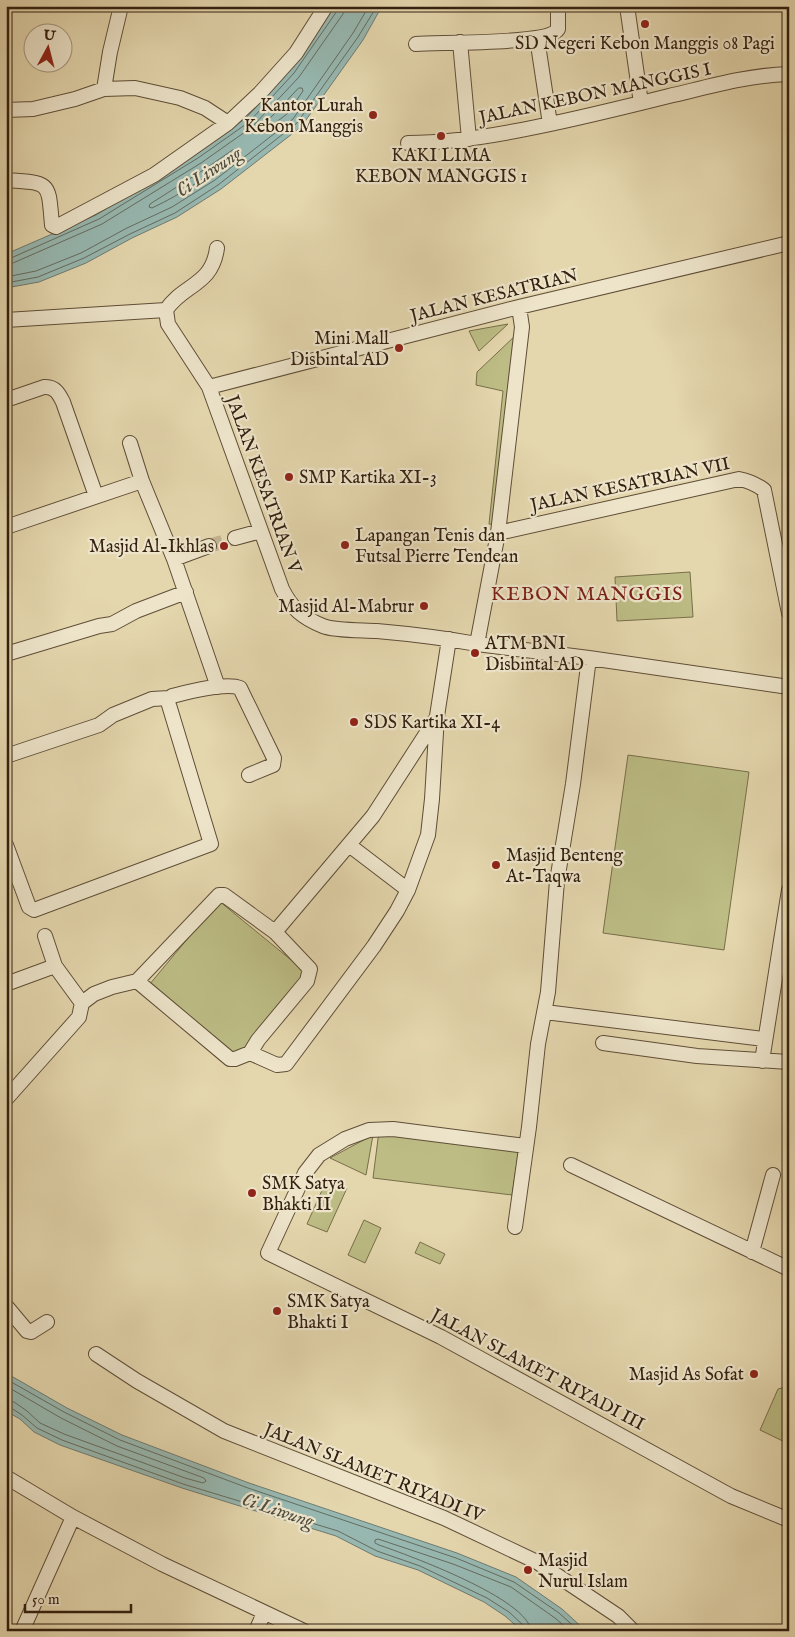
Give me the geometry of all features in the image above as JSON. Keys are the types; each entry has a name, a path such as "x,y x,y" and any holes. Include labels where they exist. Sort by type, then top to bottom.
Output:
{"street":[{"path":"104,89 110,52 121,6"},
{"path":"6,180 39,183 46,187 49,192 52,226 56,227 154,175 228,124 260,93 296,53 326,6"},
{"path":"416,44 510,41 537,38 556,32 558,6"},
{"path":"627,6 642,103"},
{"path":"537,38 550,124"},
{"path":"460,42 469,139"},
{"name":"JALAN KEBON MANGGIS I","path":"408,143 469,139 550,124 712,86 774,74 789,74"},
{"path":"6,110 33,109 75,99 104,89 135,88 180,98 205,108 228,124"},
{"name":"JALAN KESATRIAN","path":"208,387 519,307 789,243"},
{"path":"6,320 166,310 212,268 217,248"},
{"path":"477,644 498,533 522,327 519,307"},
{"name":"JALAN KESATRIAN V","path":"166,310 168,324 208,387 282,589 289,604 305,618 326,627 449,639 789,687"},
{"path":"6,400 44,387 56,390 63,402 96,496"},
{"path":"130,443 142,481 186,592 218,687"},
{"name":"JALAN KESATRIAN VII","path":"498,533 739,479 748,481 764,490 789,613"},
{"path":"6,527 142,481"},
{"path":"235,538 261,530"},
{"path":"174,559 209,546"},
{"path":"6,654 99,626 112,624 136,611 186,592"},
{"path":"250,1053 277,1065 286,1064 374,946 408,890 428,835 437,716 449,639"},
{"path":"515,1227 538,1044 548,992 557,881 574,774 589,658"},
{"path":"6,756 99,725 113,715 152,699 169,698 185,692 231,686 240,688 274,758 273,765 270,767 248,775"},
{"path":"6,845 29,907 34,910 211,844 197,792 169,705 169,698"},
{"path":"275,932 373,816 437,716"},
{"path":"348,845 408,890"},
{"path":"762,1061 789,890"},
{"path":"6,1099 79,1017 82,1003 94,994 137,981 219,895 224,894 275,932 310,969 307,981 258,1040 250,1053 235,1060 230,1059 137,981"},
{"path":"45,936 55,966 82,1003"},
{"path":"6,984 55,966"},
{"path":"545,1012 764,1039"},
{"path":"603,1043 697,1056 789,1062"},
{"name":"JALAN SLAMET RIYADI III","path":"526,1146 393,1130 369,1130 345,1139 318,1155 305,1173 268,1253 441,1337 731,1496 789,1520"},
{"path":"571,1165 789,1269"},
{"path":"752,1252 773,1174"},
{"path":"6,1306 27,1331 36,1330 47,1322"},
{"name":"JALAN SLAMET RIYADI IV","path":"96,1354 224,1431 444,1518 537,1562 618,1616 633,1631"},
{"path":"6,1476 73,1517 162,1564 304,1631"},
{"path":"22,1631 73,1517"},
{"path":"256,1631 264,1613"}],"green space":[{"path":"508,324 479,351 469,331"},
{"path":"517,334 498,525 489,524 503,391 476,385 477,372"},
{"path":"690,572 693,617 617,621 615,577"},
{"path":"628,755 749,772 724,950 603,933"},
{"path":"219,901 307,973 237,1058 149,985"},
{"path":"379,1131 519,1149 512,1195 373,1178"},
{"path":"373,1135 366,1175 330,1158"},
{"path":"327,1179 347,1188 327,1232 307,1224"},
{"path":"364,1220 381,1228 365,1263 348,1255"},
{"path":"420,1242 445,1254 440,1264 415,1253"},
{"path":"789,1386 789,1444 760,1430 778,1389"}],"water":[{"name":"Ci Liwung","path":"334,6 382,6 363,40 301,127 221,189 177,217 132,238 86,263 39,282 6,288 6,254 96,215 195,154 246,118 290,70"},
{"name":"Ci Liwung","path":"6,1373 67,1408 122,1435 249,1483 457,1553 516,1577 562,1609 586,1631 522,1631 505,1616 484,1602 418,1570 375,1556 336,1536 182,1488 60,1445 34,1432 20,1419 6,1411"}],"tunnel":[{"path":"209,546 235,538"}],"place":[{"name":"SD Negeri Kebon Manggis 08 Pagi","path":"645,24"},
{"name":"Kantor Lurah Kebon Manggis","path":"373,115"},
{"name":"KAKI LIMA KEBON MANGGIS 1","path":"441,136"},
{"name":"Mini Mall Disbintal AD","path":"399,348"},
{"name":"SMP Kartika XI-3","path":"289,477"},
{"name":"Lapangan Tenis dan Futsal Pierre Tendean","path":"345,545"},
{"name":"Masjid Al-Ikhlas","path":"224,546"},
{"name":"Masjid Al-Mabrur","path":"424,606"},
{"name":"ATM BNI Disbintal AD","path":"475,653"},
{"name":"SDS Kartika XI-4","path":"354,722"},
{"name":"Masjid Benteng At-Taqwa","path":"496,865"},
{"name":"SMK Satya Bhakti II","path":"252,1193"},
{"name":"SMK Satya Bhakti I","path":"277,1311"},
{"name":"Masjid As Sofat","path":"754,1374"},
{"name":"Masjid Nurul Islam","path":"528,1570"}],"district":[{"name":"KEBON MANGGIS","path":"587,593"}]}
